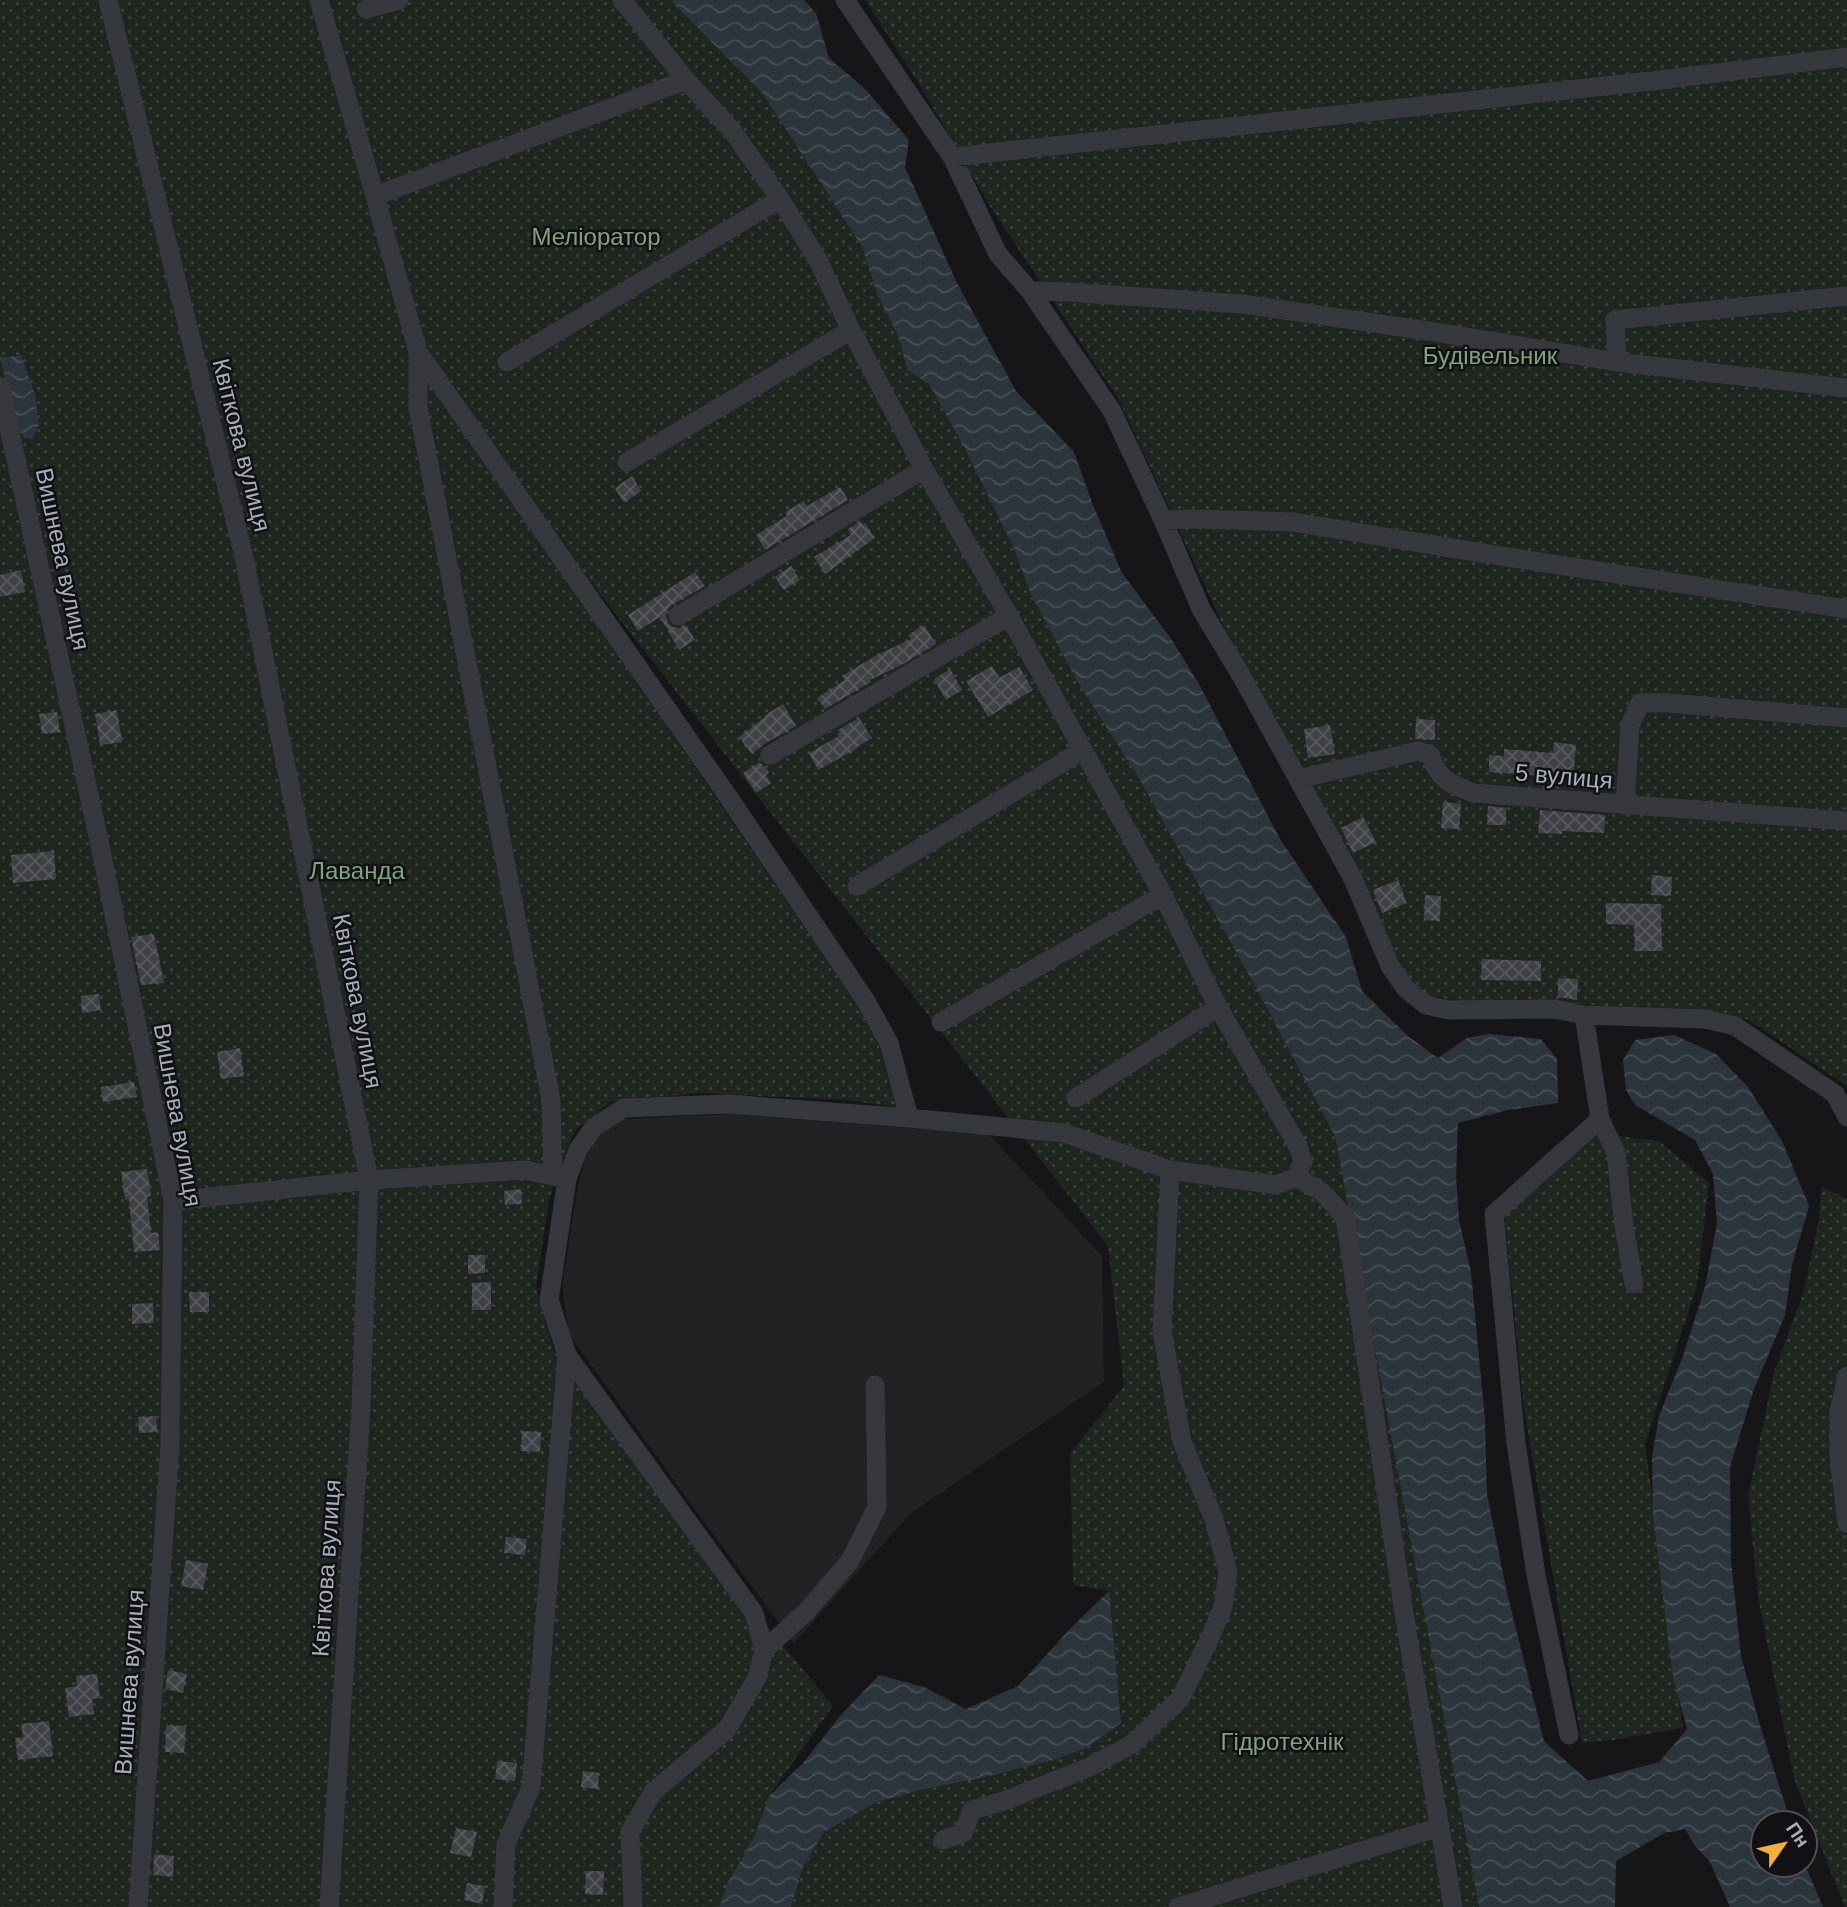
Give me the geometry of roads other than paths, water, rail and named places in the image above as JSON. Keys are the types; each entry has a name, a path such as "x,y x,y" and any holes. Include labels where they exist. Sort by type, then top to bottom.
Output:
{"street":[{"name":"Квіткова вулиця","path":"108,0 244,557 369,1180 361,1406 329,1907"},
{"path":"319,0 418,352 418,407 551,1100 560,1177 549,1300 567,1355 754,1613 762,1636 764,1650 757,1678 727,1729 653,1792 630,1832 633,1907"},
{"path":"366,9 399,0"},
{"path":"560,1177 594,1127 624,1108 727,1104 1064,1133 1171,1170 1276,1185 1296,1177 1303,1162 1298,1146 1218,1007 1163,895 1009,616 924,469 851,330 818,260 734,133 686,80 622,0"},
{"path":"845,0 952,158 998,254 1030,291 1112,411 1201,609 1242,677 1353,879 1390,966 1406,989 1426,1004 1449,1010 1554,1010 1584,1014 1705,1019 1735,1026 1841,1091 1847,1117"},
{"path":"952,158 1847,57"},
{"path":"376,196 686,80"},
{"path":"507,362 780,199"},
{"path":"1030,291 1242,304 1434,331 1616,362 1847,388"},
{"path":"1616,362 1615,320 1847,296"},
{"path":"627,462 851,330"},
{"path":"418,352 727,795 866,1002 889,1043 909,1118"},
{"name":"Вишнева вулиця","path":"0,386 98,836 173,1201 170,1445 138,1907"},
{"path":"678,616 924,469"},
{"path":"1163,520 1293,522 1847,609"},
{"path":"770,755 1009,616"},
{"path":"1625,805 1630,725 1640,703 1847,718"},
{"path":"856,886 1082,751"},
{"name":"5 вулиця","path":"1298,779 1418,751 1430,755 1436,771 1449,783 1474,793 1847,821"},
{"path":"941,1022 1163,895"},
{"path":"1076,1098 1218,1007"},
{"path":"1584,1014 1600,1119 1616,1153 1634,1284"},
{"path":"1569,1735 1536,1576 1516,1443 1494,1214 1600,1119"},
{"path":"173,1201 369,1180 525,1170 560,1177"},
{"path":"943,1840 963,1833 972,1810 1004,1801 1087,1768 1131,1745 1180,1699 1223,1607 1228,1572 1213,1519 1182,1442 1162,1331 1171,1170"},
{"path":"1296,1177 1322,1192 1346,1217 1404,1613 1453,1907"},
{"path":"503,1907 506,1844 531,1787 567,1355"},
{"path":"1847,1376 1839,1413 1839,1457 1847,1523"},
{"path":"764,1650 806,1612 850,1561 877,1507 874,1385"},
{"path":"1178,1907 1440,1827"}],"water":[{"path":"670,0 804,0 816,13 829,58 866,90 909,140 905,167 956,281 1016,391 1074,452 1122,573 1172,640 1199,684 1280,839 1346,937 1362,991 1409,1037 1438,1058 1467,1038 1488,1034 1541,1039 1557,1059 1558,1103 1508,1110 1458,1123 1456,1176 1459,1220 1471,1272 1485,1420 1487,1494 1507,1593 1544,1741 1588,1781 1659,1762 1687,1729 1673,1677 1653,1516 1652,1457 1659,1416 1683,1356 1705,1287 1717,1223 1713,1174 1695,1140 1635,1105 1626,1090 1623,1060 1635,1040 1674,1035 1716,1054 1748,1087 1782,1141 1809,1206 1792,1265 1785,1315 1754,1389 1730,1467 1731,1560 1741,1656 1787,1809 1749,1809 1749,1879 1811,1879 1823,1907 1730,1907 1710,1862 1685,1829 1664,1833 1616,1861 1615,1907 1479,1907 1335,1136 1137,775 1077,681 1031,595 1014,549 964,447 929,384 907,370 899,338 877,294 862,247 763,94"},
{"path":"21,355 35,395 39,425 32,438 24,438 18,428 0,358"},
{"path":"1109,1591 1121,1723 1086,1748 1057,1759 877,1802 824,1832 803,1867 791,1907 719,1907 728,1882 755,1835 769,1796 804,1762 841,1715 879,1675 924,1687 966,1709 1018,1686"}],"park label":[{"name":"Меліоратор","path":"596,236"},
{"name":"Будівельник","path":"1490,355"},
{"name":"Лаванда","path":"357,870"},
{"name":"Гідротехнік","path":"1282,1741"}]}
